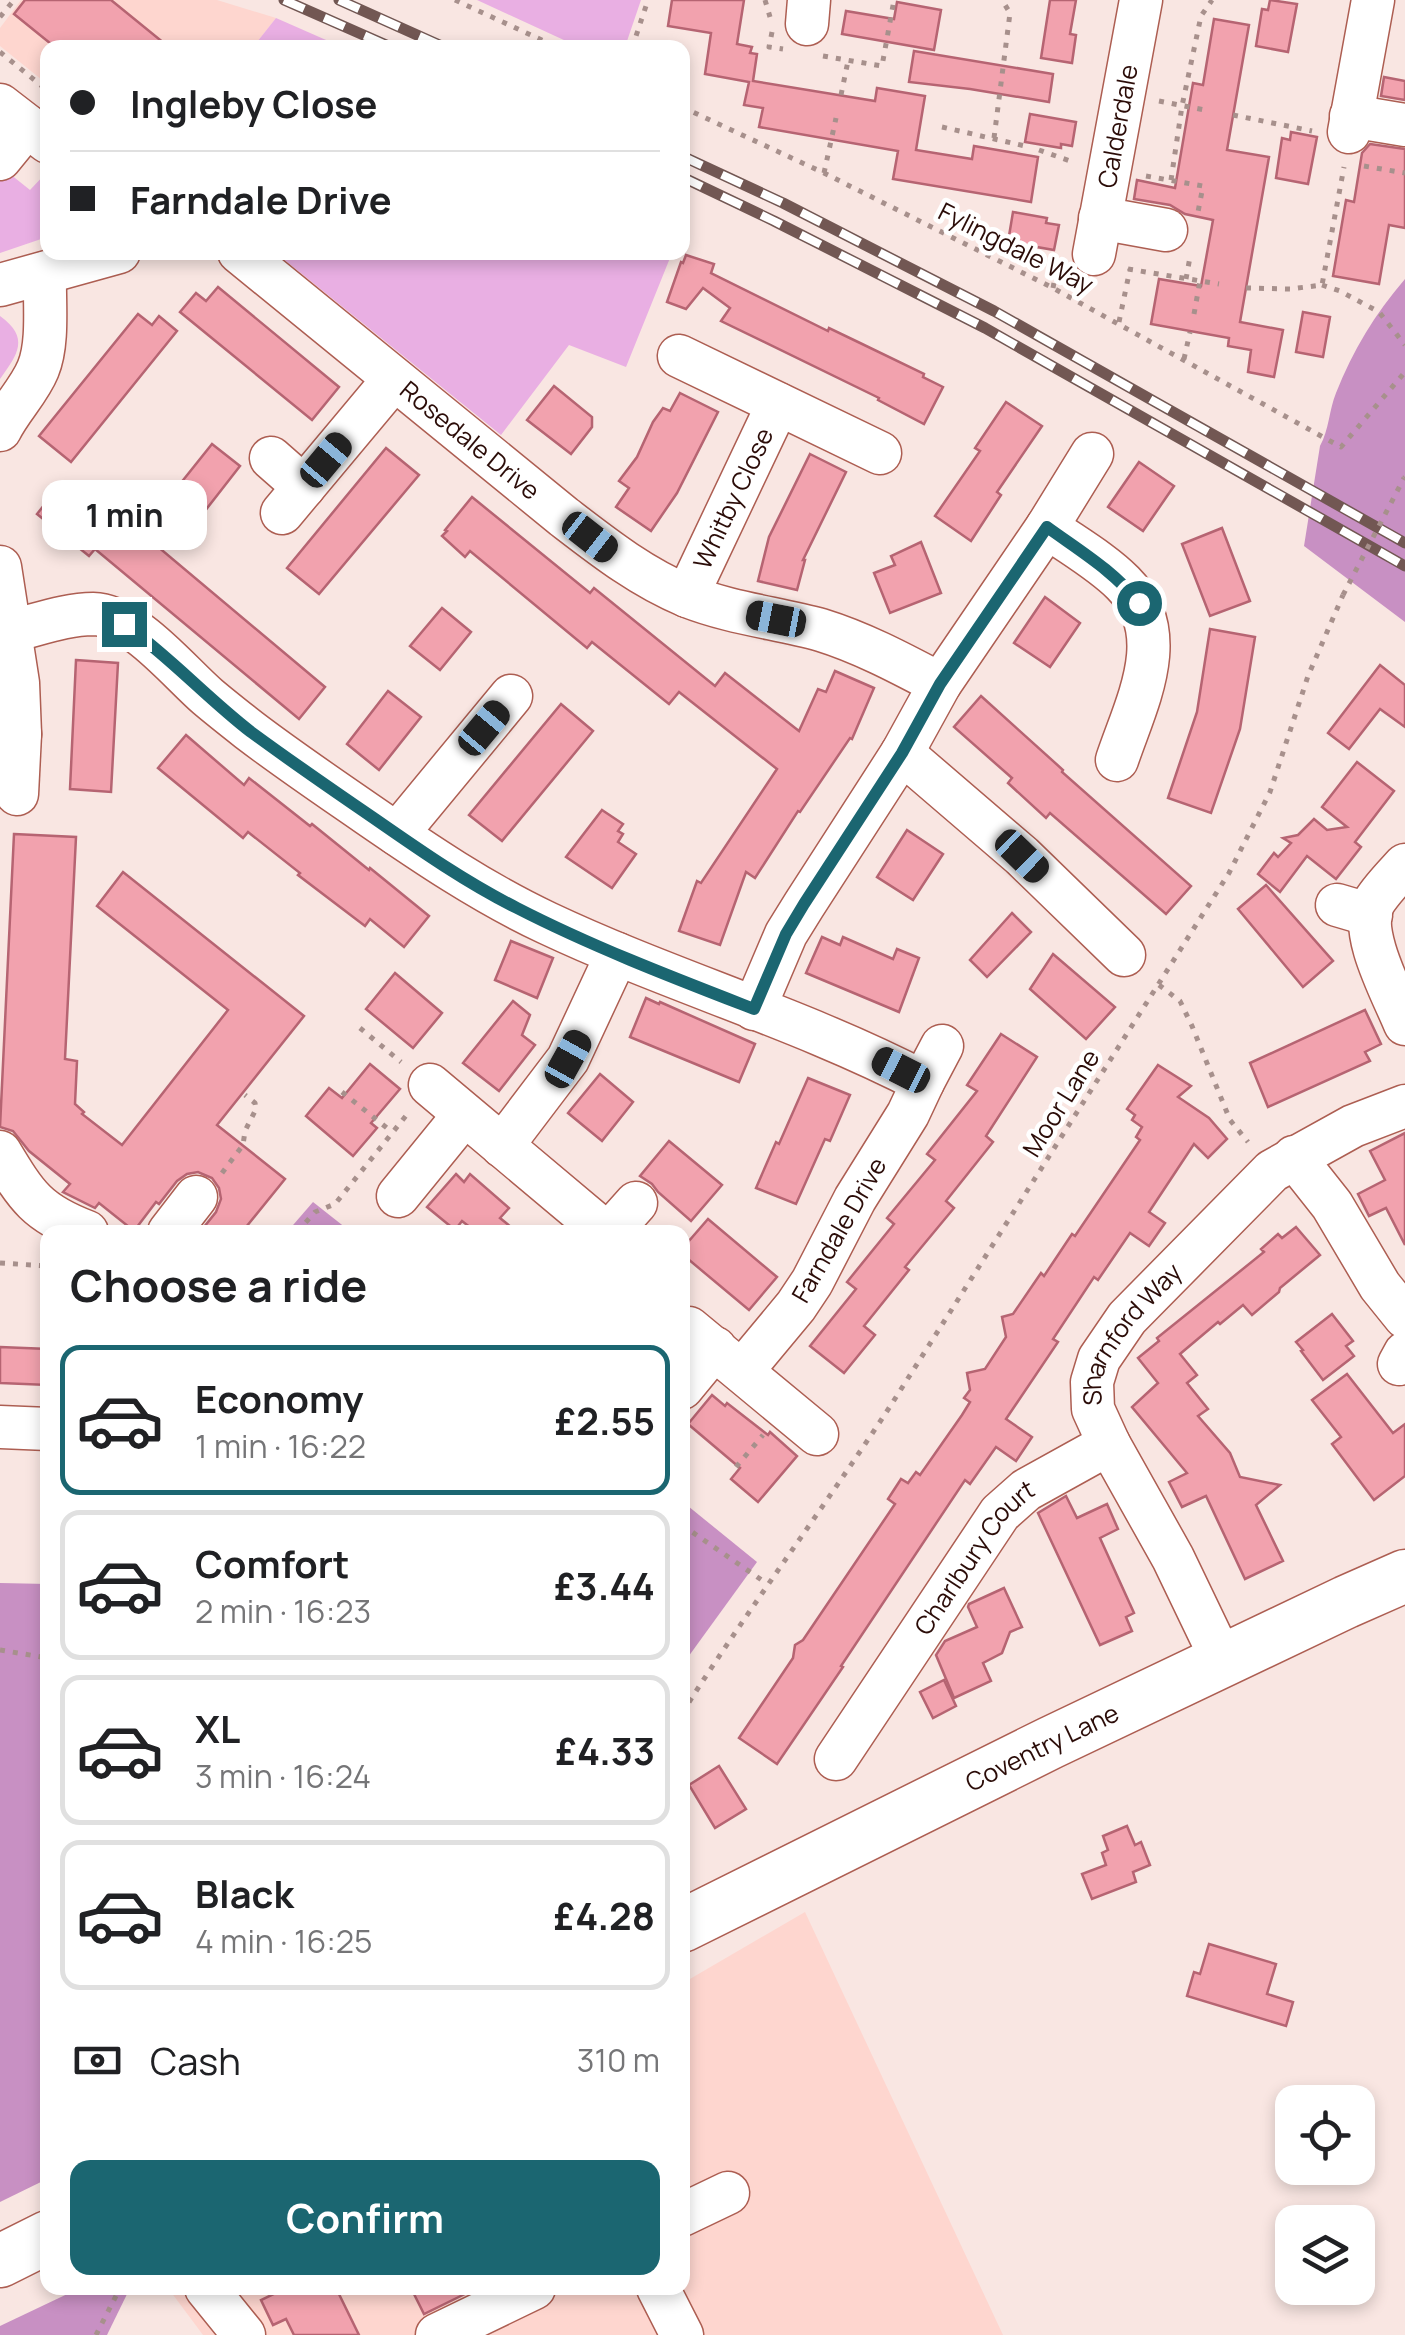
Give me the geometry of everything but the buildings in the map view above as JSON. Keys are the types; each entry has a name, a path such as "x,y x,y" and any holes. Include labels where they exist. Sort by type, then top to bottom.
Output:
{"main road":[{"name":"Coventry Lane","path":"690,1920 1222,1660 1405,1576"},
{"path":"0,2261 40,2241"}],"street":[{"name":"Calderdale","path":"1109,252 1123,94 1141,0"},
{"path":"1373,0 1349,137 1405,126"},
{"path":"0,159 30,116"},
{"path":"1109,252 1166,230"},
{"path":"0,285 91,260"},
{"name":"Rosedale Drive","path":"248,260 615,557 687,596 827,632 940,684"},
{"path":"0,430 32,382 44,352 45,273"},
{"name":"Whitby Close","path":"679,356 880,453"},
{"path":"271,458 293,500 394,379"},
{"name":"Whitby Close","path":"687,596 778,404"},
{"path":"754,1009 786,934 804,904 902,753 940,684 1092,454"},
{"path":"1047,527 1125,585 1146,619 1150,653 1146,673 1117,760"},
{"path":"0,567 18,682 10,735 17,794"},
{"name":"Farndale Drive","path":"11,631 92,614 124,624 251,732 398,834 515,907 617,954 879,1058 933,1064 796,1306 730,1361 690,1384"},
{"path":"398,834 484,710"},
{"path":"902,753 1012,868 1124,955"},
{"path":"1405,864 1374,904 1354,910 1371,937 1405,1024"},
{"path":"502,1146 568,1059 617,954"},
{"path":"430,1086 502,1146 617,1223"},
{"name":"Sharnford Way","path":"1222,1660 1173,1558 1093,1409 1092,1382 1098,1360 1127,1318 1284,1164 1353,1126 1405,1106"},
{"path":"398,1196 464,1115"},
{"path":"0,1152 17,1180 47,1214 71,1225"},
{"path":"1284,1164 1332,1205 1380,1286 1405,1317"},
{"path":"174,1225 196,1197"},
{"path":"730,1361 816,1434"},
{"path":"0,1428 40,1429"},
{"name":"Charlbury Court","path":"836,1759 885,1716 1000,1513 1026,1490 1109,1444"},
{"path":"690,2211 728,2193"},
{"path":"212,2295 244,2335"},
{"path":"436,2335 519,2295"},
{"path":"662,2295 682,2335"}],"path":[{"path":"0,17 14,0"},
{"path":"455,0 542,40"},
{"path":"635,40 648,0"},
{"path":"994,138 1010,12 1002,0"},
{"path":"1170,180 1201,16 1212,0"},
{"path":"0,52 30,116"},
{"path":"840,96 848,61"},
{"path":"1123,94 1206,110"},
{"name":"Fylingdale Way","path":"690,111 824,173 1118,322 1341,447 1405,372"},
{"path":"1233,116 1349,137 1405,173"},
{"path":"824,173 836,118"},
{"path":"942,127 1024,146"},
{"path":"1322,285 1349,137"},
{"path":"1039,150 1076,164"},
{"path":"1118,322 1109,252 1219,284"},
{"path":"1194,314 1200,281"},
{"path":"1246,288 1322,285 1340,291 1380,312 1405,345"},
{"path":"1184,359 1190,332"},
{"name":"Moor Lane","path":"690,1702 859,1454 1229,873 1270,792 1308,676 1343,595 1404,477"},
{"path":"1159,986 1180,1001 1230,1120 1284,1164"},
{"path":"303,1225 314,1212 334,1204 430,1086 360,1028"},
{"path":"342,1092 392,1132"},
{"path":"196,1197 206,1192 242,1144 256,1109 245,1095"},
{"path":"0,1263 40,1266"},
{"path":"690,1531 767,1584"},
{"path":"0,1650 40,1657"},
{"path":"96,2335 116,2295"}],"shaded area":[{"path":"21,0 217,0 276,18 259,40 40,40 40,78 0,46 0,28"},
{"path":"477,0 641,0 627,40 564,40"},
{"path":"276,18 326,40 259,40"},
{"path":"0,166 30,190 40,179 40,239 0,253"},
{"path":"285,260 669,260 626,367 569,345 501,435"},
{"path":"1405,279 1405,622 1304,546 1320,446 1336,393 1366,333"},
{"path":"0,316 15,332 18,346 0,379"},
{"path":"313,1202 342,1225 293,1225"},
{"path":"690,1508 757,1562 690,1654"},
{"path":"0,1583 40,1584 40,2182 0,2202"},
{"path":"805,1912 1003,2335 203,2335 173,2295 690,2295 690,1979"},
{"path":"65,2295 127,2295 107,2335 0,2335 0,2326"}],"railway":[{"path":"284,0 375,40"},
{"path":"339,0 428,40"},
{"path":"690,160 994,311 1405,543"},
{"path":"690,181 985,328 1405,566"}],"route":[{"path":"124,624 251,732 487,892 548,924 754,1009 786,934 804,904 902,753 940,684 1047,527 1105,568 1139,603"}]}
